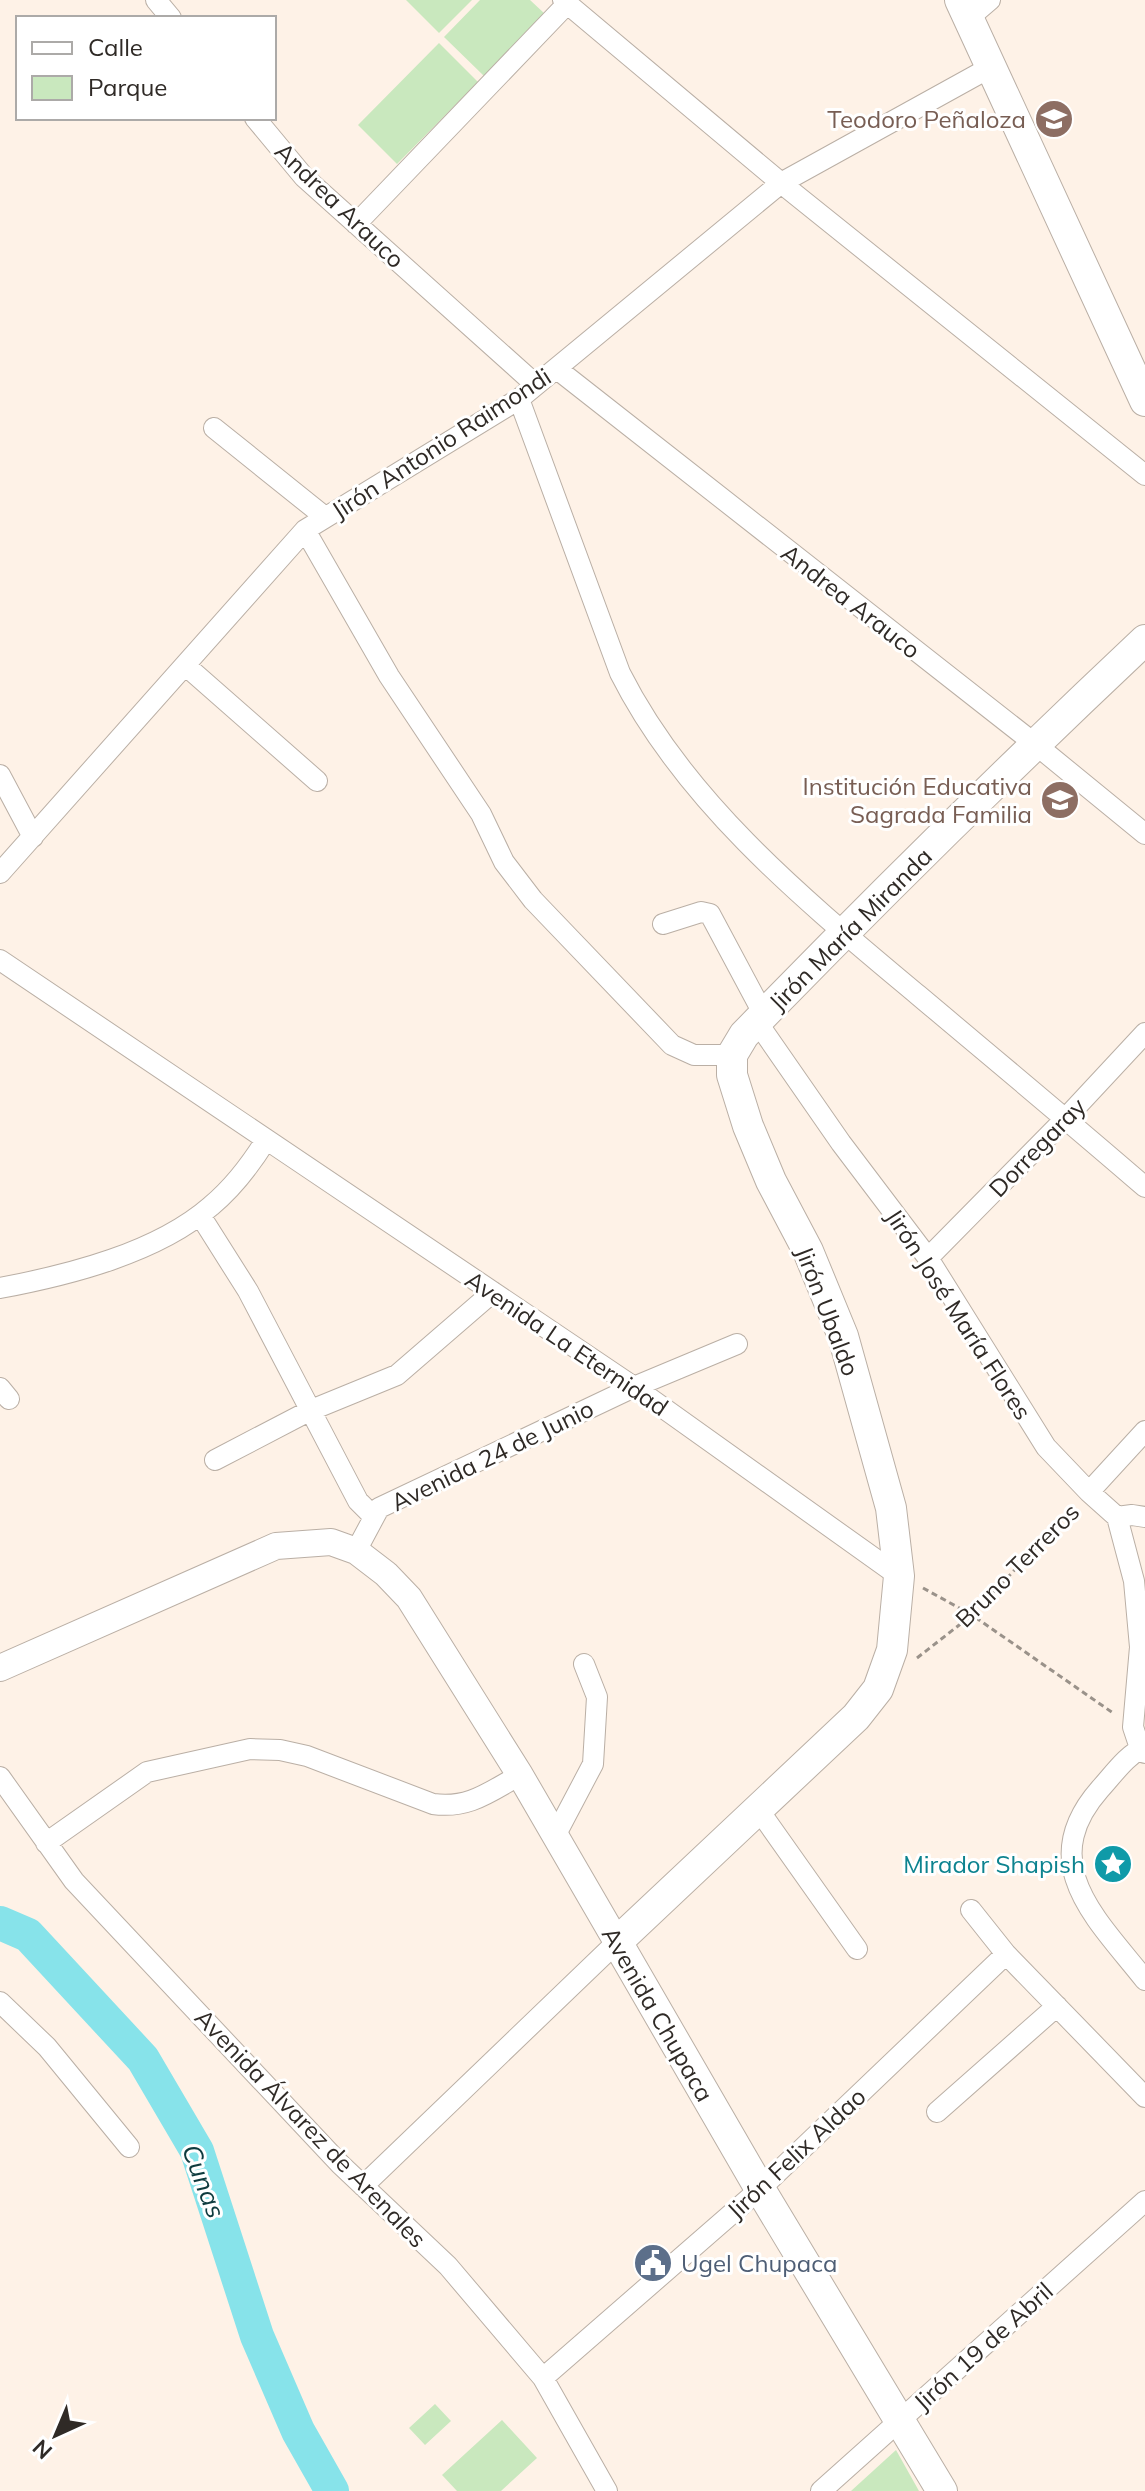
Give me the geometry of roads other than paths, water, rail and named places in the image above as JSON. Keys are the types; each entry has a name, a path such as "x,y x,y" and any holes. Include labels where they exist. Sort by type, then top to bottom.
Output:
{"highway":[{"path":"973,6 991,67 1145,401"},
{"name":"Jirón María Miranda","path":"732,1055 744,1035 844,933 1145,640"},
{"name":"Jirón Ubaldo","path":"617,1942 856,1717 878,1689 892,1650 899,1576 891,1508 843,1336 808,1251 771,1181 748,1126 732,1075 732,1055"},
{"name":"Avenida Chupaca","path":"617,1942 760,2189 942,2491"}],"main road":[{"path":"0,1668 276,1546 331,1542 356,1551"},
{"name":"Avenida Chupaca","path":"356,1551 386,1574 409,1598 520,1775 617,1942"}],"street":[{"path":"156,0 169,16"},
{"path":"356,224 565,2 781,183 1145,475"},
{"name":"Jirón Antonio Raimondi","path":"0,873 305,530 519,399 781,183 991,67"},
{"name":"Andrea Arauco","path":"257,120 304,177 536,385"},
{"name":"Andrea Arauco","path":"557,369 1145,834"},
{"path":"519,399 620,673 639,710 687,775 751,847 844,933 1145,1187"},
{"path":"214,428 325,517"},
{"path":"305,530 389,676 458,776 504,862 533,900 672,1045 694,1055 732,1055"},
{"path":"185,665 317,781"},
{"path":"0,775 33,837"},
{"name":"Jirón José María Flores","path":"663,924 701,912 710,914 761,1018 841,1143 928,1258 1046,1447 1117,1517"},
{"name":"Avenida La Eternidad","path":"0,960 634,1387 899,1576"},
{"name":"Dorregaray","path":"928,1258 1145,1033"},
{"path":"0,1288 97,1263 159,1240 200,1215 238,1179 266,1140"},
{"path":"200,1215 248,1291 358,1501 373,1516"},
{"path":"215,1460 309,1411 397,1375 493,1292"},
{"name":"Avenida 24 de Junio","path":"356,1551 379,1508 634,1387 737,1344"},
{"name":"Bruno Terreros","path":"1089,1492 1145,1431"},
{"path":"1145,1517 1117,1517 1134,1581 1140,1647 1133,1727 1143,1750 1121,1765 1087,1803 1077,1822 1071,1845 1071,1866 1078,1889 1145,1980"},
{"path":"555,1836 593,1764 597,1697 584,1664"},
{"path":"46,1843 147,1772 250,1749 280,1750 307,1756 433,1804 452,1807 468,1804 520,1775"},
{"name":"Avenida Álvarez de Arenales","path":"0,1777 74,1881 363,2186 448,2266 543,2378 607,2491"},
{"path":"758,1809 857,1949"},
{"path":"971,1910 1006,1954 1145,2097"},
{"path":"363,2186 617,1942"},
{"name":"Jirón Felix Aldao","path":"543,2378 760,2189 1006,1954"},
{"path":"0,2002 47,2047 129,2147"},
{"path":"937,2112 1057,2006"},
{"name":"Jirón 19 de Abril","path":"821,2491 1009,2319 1145,2201"}],"waterway":[{"name":"Cunas","path":"0,1923 28,1935 143,2059 197,2151 257,2336 298,2431 332,2491"}],"place":[{"name":"Teodoro Peñaloza","path":"1054,119"},
{"name":"Institución Educativa Sagrada Familia","path":"1060,800"},
{"name":"Mirador Shapish","path":"1113,1864"},
{"name":"Ugel Chupaca","path":"653,2263"}]}
